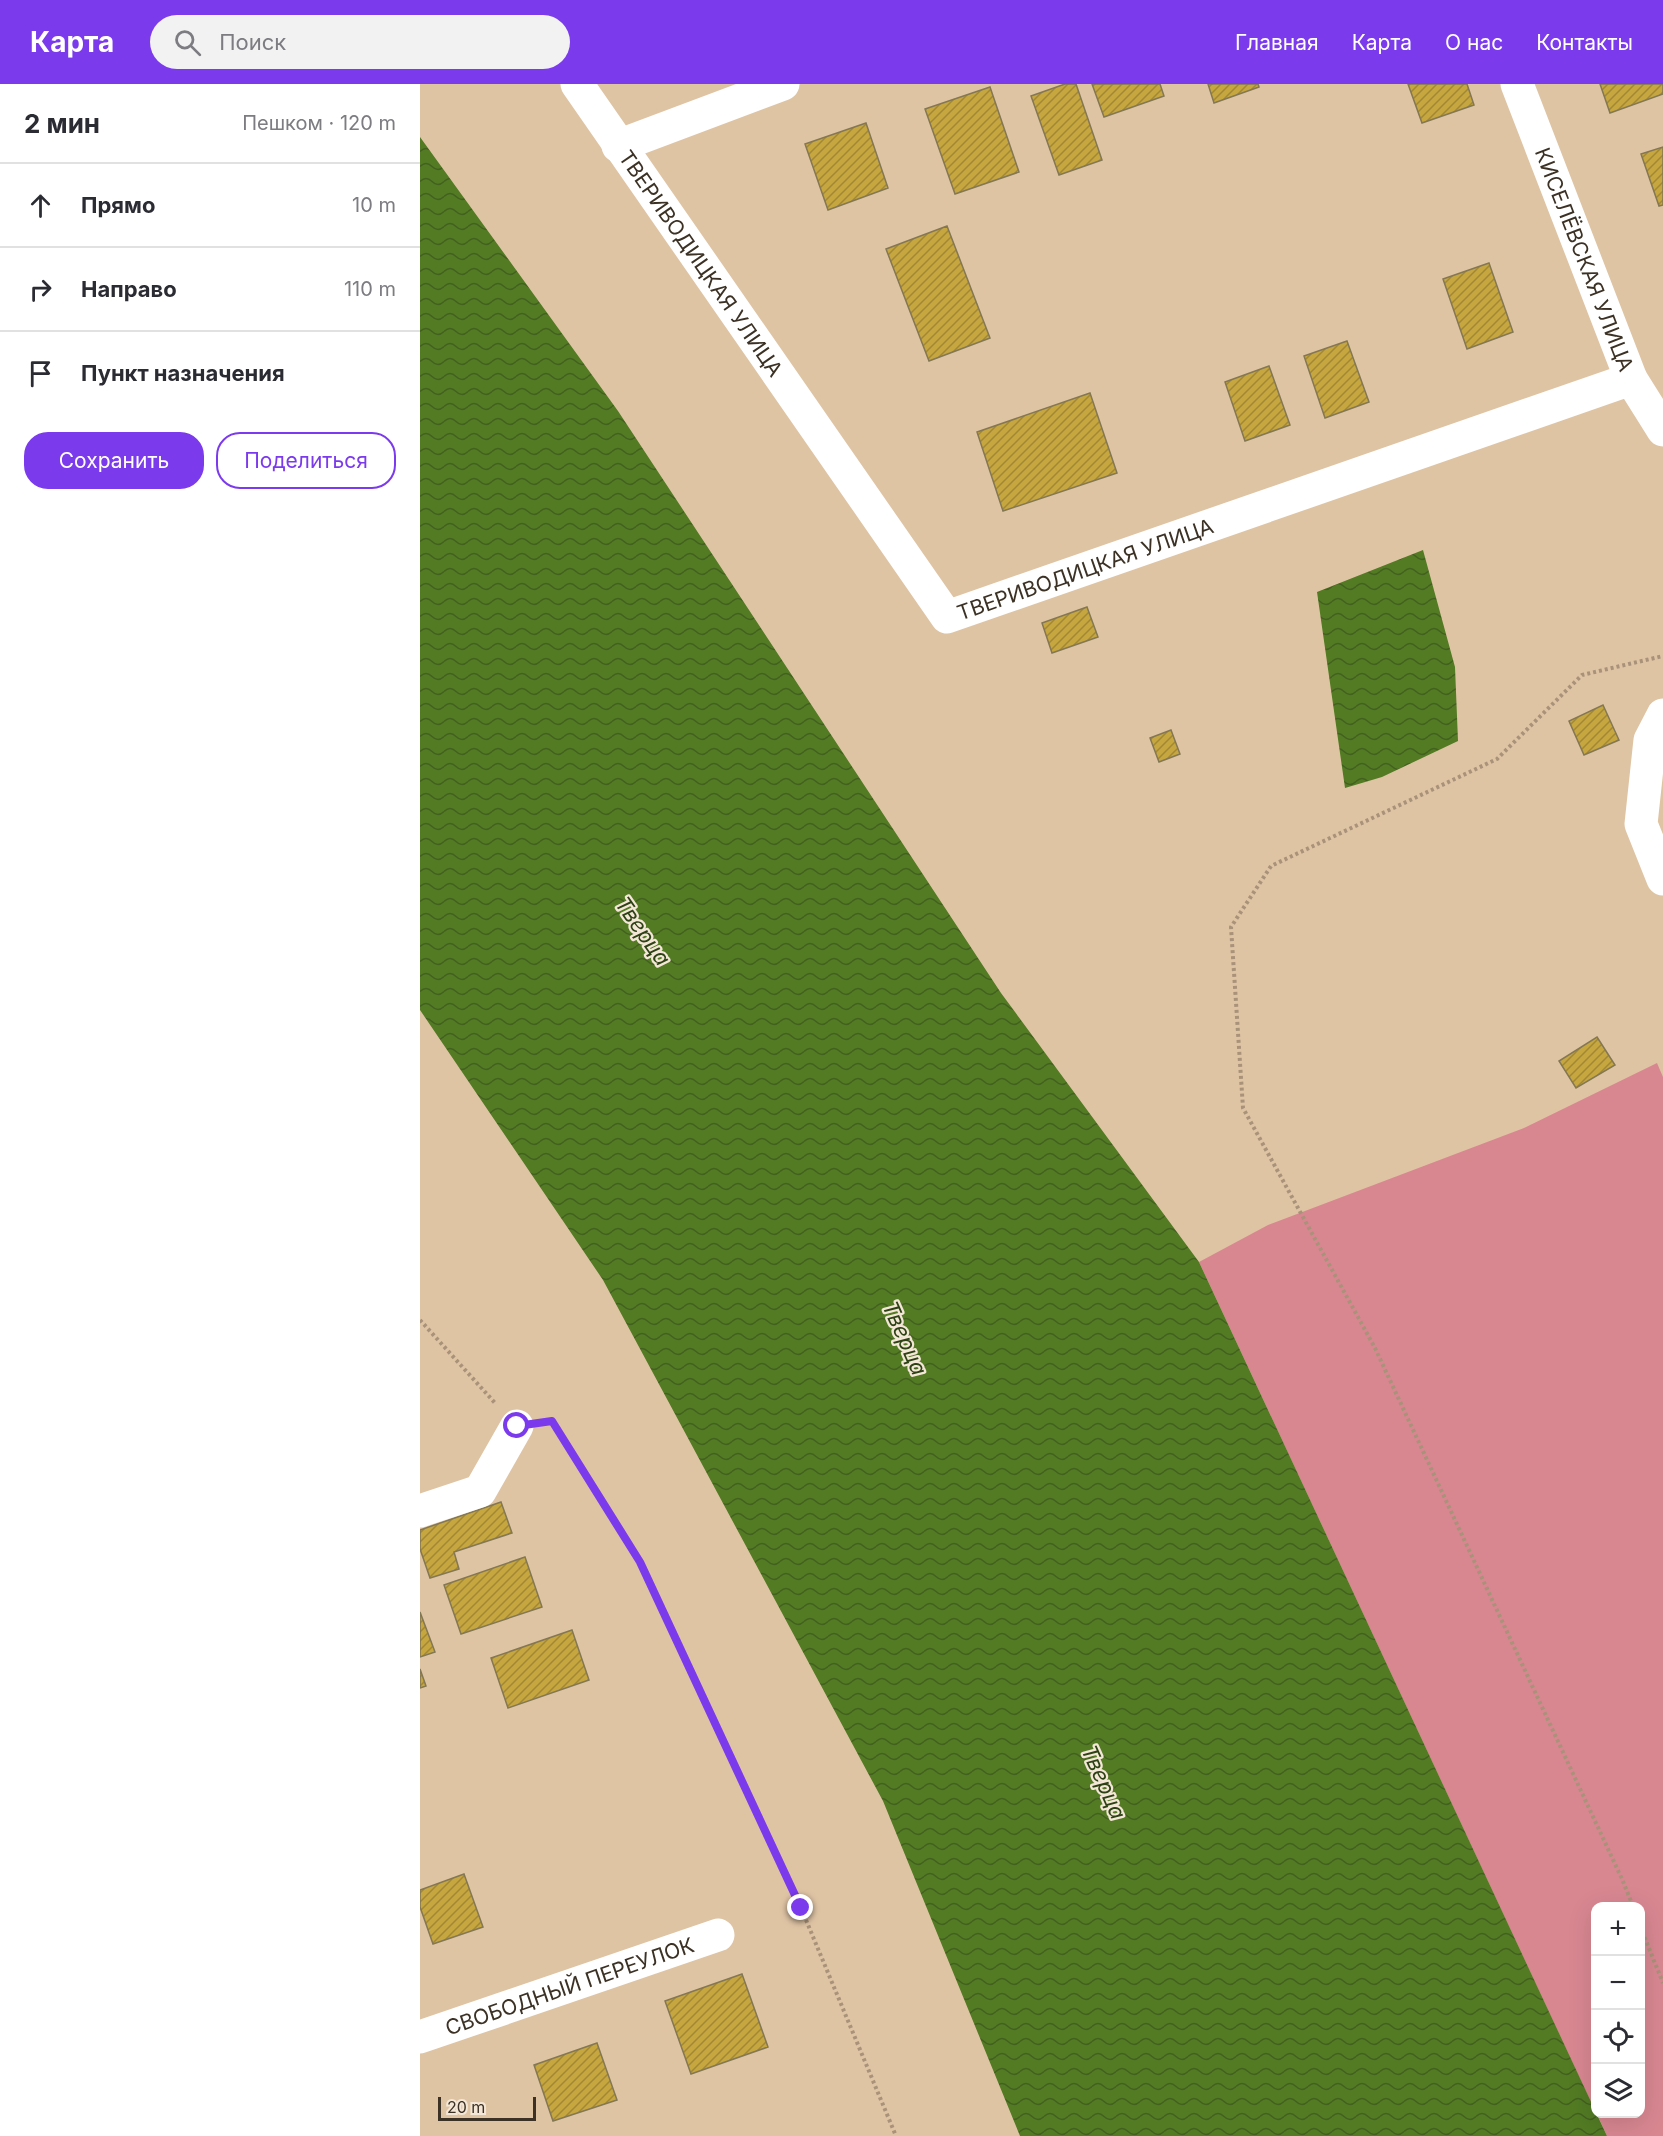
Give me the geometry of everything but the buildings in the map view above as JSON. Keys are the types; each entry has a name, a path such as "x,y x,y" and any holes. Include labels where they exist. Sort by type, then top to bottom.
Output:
{"street":[{"name":"ТВЕРИВОДИЦКАЯ УЛИЦА","path":"577,84 947,617 1631,379"},
{"path":"618,146 783,84"},
{"name":"КИСЕЛЁВСКАЯ УЛИЦА","path":"1517,84 1631,379 1663,430"},
{"path":"1663,715 1650,740 1641,824 1663,879"},
{"path":"420,1511 480,1491 517,1426"},
{"name":"СВОБОДНЫЙ ПЕРЕУЛОК","path":"420,2037 718,1935"}],"path":[{"path":"1631,1902 1375,1348 1243,1108 1231,927 1271,866 1497,759 1582,675 1663,656"},
{"path":"420,1320 517,1426 552,1421 640,1562 801,1908 896,2136"},
{"path":"1645,1936 1663,1983"}],"shaded area":[{"path":"1657,1063 1663,1077 1663,2136 1607,2136 1599,2118 1645,2118 1645,1902 1591,1902 1591,2102 1199,1262 1268,1225 1524,1128"}],"water":[{"name":"Тверца","path":"420,137 618,411 1001,993 1199,1262 1591,2102 1591,2118 1599,2118 1607,2136 1020,2136 883,1801 603,1280 420,1010"},
{"path":"1423,550 1455,667 1458,741 1382,777 1345,788 1317,592"}],"route":[{"path":"517,1426 552,1421 640,1562 801,1908"}]}
